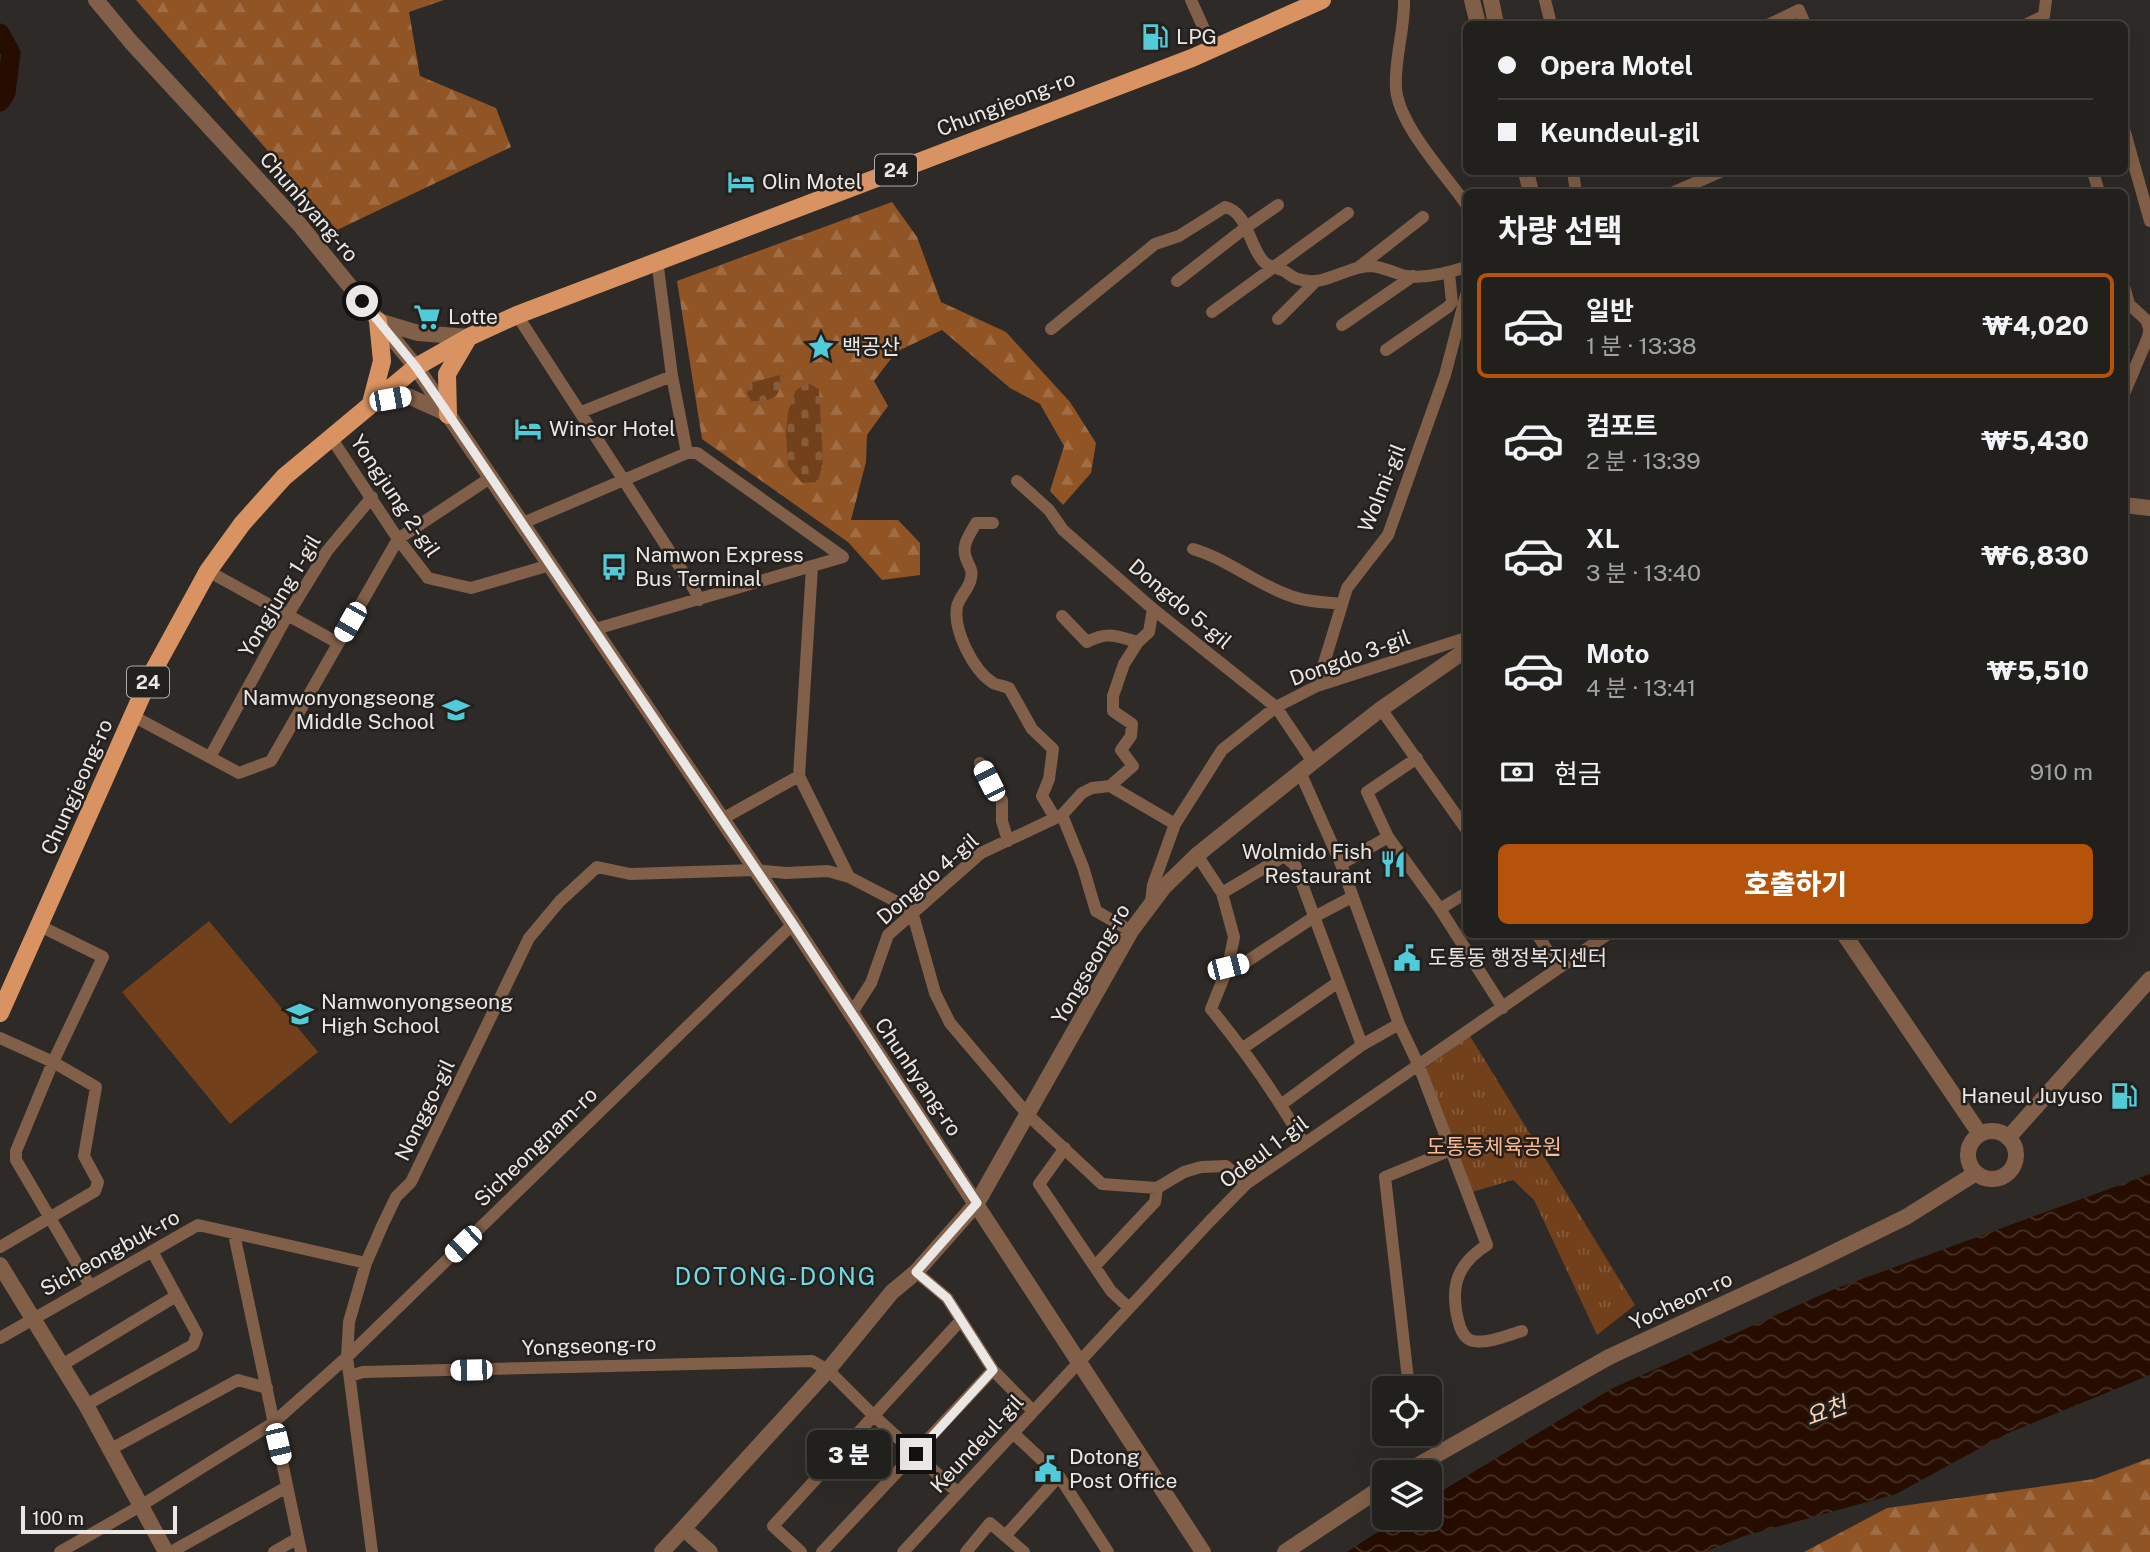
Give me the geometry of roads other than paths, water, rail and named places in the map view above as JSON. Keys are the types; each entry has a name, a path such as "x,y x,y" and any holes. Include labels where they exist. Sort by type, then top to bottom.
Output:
{"main road":[{"name":"Chungjeong-ro","path":"0,1013 133,716 167,644 208,570 242,524 284,477 416,367 468,337 517,315 1213,50 1322,0"},
{"path":"371,402 382,361 378,321"},
{"path":"449,415 447,374 468,337"}],"street":[{"name":"Chunhyang-ro","path":"96,0 131,42 299,224 416,367 793,924 1203,1552"},
{"path":"1191,0 1213,50"},
{"path":"1404,0 1396,87 1400,107 1407,122 1463,200"},
{"path":"1472,0 1477,21"},
{"path":"1491,0 1496,21"},
{"path":"1497,21 1499,0"},
{"path":"1545,0 1550,21"},
{"path":"2032,21 2043,16 2046,0"},
{"path":"1776,21 1799,10 1804,21"},
{"path":"2128,143 2150,221"},
{"path":"1681,189 1713,175"},
{"path":"1177,281 1278,205"},
{"path":"1051,329 1155,244 1179,236 1225,207 1234,211 1266,264 1297,279 1316,281 1334,278 1359,267 1423,217"},
{"path":"1212,312 1348,213"},
{"path":"657,260 672,376 687,453"},
{"path":"1359,267 1379,267 1413,276 1449,273 1463,268"},
{"path":"1386,350 1448,307 1452,302 1449,273"},
{"path":"1342,325 1413,276"},
{"path":"1278,319 1316,281"},
{"path":"2128,300 2149,327 2148,337 2128,384"},
{"name":"Wolmi-gil","path":"1317,686 1347,588 1388,535 1444,374 1463,306"},
{"path":"517,315 699,600"},
{"path":"378,321 418,332 468,337"},
{"path":"581,412 672,376"},
{"path":"371,402 408,396 449,415"},
{"name":"Yongjung 2-gil","path":"330,436 398,539 428,578 471,589 551,565"},
{"path":"523,523 622,479 687,453 697,453 844,557 592,630"},
{"path":"133,716 239,773 271,761 398,539 490,478"},
{"name":"Dongdo 5-gil","path":"1017,481 1049,510 1063,530 1153,608 1276,707 1313,762"},
{"name":"Yongjung 1-gil","path":"210,757 287,616 327,551 372,497"},
{"path":"2128,505 2150,508"},
{"path":"993,523 976,523 964,545 965,558 972,569 968,590 958,602 955,618 961,640 980,670 993,683 1009,688 1032,729 1053,749 1049,779 1042,796 1059,816 1083,867 1096,911 1131,931"},
{"path":"1193,549 1227,563 1286,595 1309,601 1342,604"},
{"path":"812,567 799,776 849,877"},
{"path":"208,570 338,643"},
{"path":"1153,608 1149,632 1138,642 1124,664 1113,696 1113,711 1132,724 1131,736 1121,750 1133,766 1110,786 1175,824"},
{"path":"1062,617 1087,642 1102,634 1138,642"},
{"name":"Dongdo 3-gil","path":"1151,902 1153,885 1175,824 1222,750 1276,707 1317,686 1463,639"},
{"name":"Yongseong-ro","path":"663,1552 828,1370 892,1292 916,1272 977,1203 1131,931 1151,902 1197,855 1300,772 1381,709 1463,652"},
{"path":"1381,709 1463,825"},
{"path":"1417,758 1367,792 1388,837 1440,909 1503,1008"},
{"path":"980,763 1002,800 1002,821 1008,841"},
{"path":"1300,772 1341,864 1399,1024 1419,1066 1487,1245 1471,1256 1461,1270 1455,1287 1453,1301 1459,1326 1465,1337 1474,1341 1522,1331"},
{"path":"722,819 799,776"},
{"name":"Dongdo 4-gil","path":"851,1014 871,983 888,935 981,853 1059,816 1082,793 1092,788 1110,786"},
{"path":"1341,864 1388,837"},
{"path":"1197,855 1222,893 1234,937 1228,967 1211,1009 1243,1048 1282,1104 1304,1144"},
{"path":"1222,893 1284,856 1295,865 1337,984 1362,1045"},
{"name":"Nonggo-gil","path":"372,1552 347,1357 349,1322 366,1263 396,1197 411,1182 529,938 559,901 597,867 630,874 755,870"},
{"path":"755,870 786,873 828,871 849,877 905,906 912,915 935,993 950,1023 1028,1115 1102,1184 1157,1188 1184,1172 1201,1167 1226,1166 1246,1184"},
{"path":"1440,909 1463,895"},
{"path":"1228,967 1243,964 1314,917 1352,897"},
{"name":"Sicheongnam-ro","path":"60,1552 142,1505 273,1423 347,1357 793,924"},
{"path":"40,926 103,957 53,1062 16,1151 16,1160 90,1286"},
{"path":"1540,938 1558,967"},
{"name":"Odeul 1-gil","path":"1080,1362 1246,1184 1602,938"},
{"path":"1847,938 1980,1134"},
{"path":"2008,1138 2150,979"},
{"path":"1243,1048 1337,984"},
{"path":"1282,1104 1362,1045 1399,1024"},
{"path":"0,1038 53,1062 96,1087 84,1156 98,1182 94,1191 0,1247"},
{"path":"1995,1132 2008,1138 2016,1153 2012,1169 1991,1180 1976,1173 1971,1167 1968,1153 1974,1139 1980,1134 1995,1132"},
{"path":"1065,1148 1040,1185 1111,1291 1129,1308"},
{"path":"1408,1376 1385,1177 1451,1150"},
{"name":"Yocheon-ro","path":"1427,1460 1609,1357 1906,1217 1976,1173"},
{"path":"1095,1266 1155,1202 1157,1188"},
{"name":"Sicheongbuk-ro","path":"0,1338 198,1225 366,1263"},
{"path":"234,1234 301,1552"},
{"path":"86,1405 194,1345 197,1334 152,1251"},
{"path":"0,1265 86,1405 169,1552 287,1487"},
{"path":"916,1272 947,1298 993,1370 1033,1411"},
{"path":"62,1366 176,1296"},
{"path":"801,1552 773,1526 961,1320"},
{"name":"Yongseong-ro","path":"349,1376 363,1372 812,1361 828,1370"},
{"name":"Keundeul-gil","path":"903,1552 1080,1362"},
{"path":"828,1370 957,1492"},
{"name":"Keundeul-gil","path":"822,1552 993,1370"},
{"path":"111,1449 238,1380 267,1388"},
{"path":"1013,1433 1059,1476 1108,1552"},
{"path":"1006,1535 1059,1476"},
{"path":"1285,1552 1372,1494"},
{"path":"966,1552 990,1523 1024,1552"},
{"path":"684,1529 710,1552"},
{"path":"274,1552 298,1538"}],"water":[{"name":"요천","path":"2150,1174 2150,1375 2006,1434 1896,1494 1744,1536 1704,1552 1347,1552 1381,1530 1442,1530 1442,1491 1613,1388 1832,1290"}],"waterway":[{"path":"0,33 11,53 6,93 0,102"}],"place":[{"name":"LPG","path":"1155,37"},
{"name":"Olin Motel","path":"741,182"},
{"name":"Lotte","path":"427,317"},
{"name":"백공산","path":"821,347"},
{"name":"Winsor Hotel","path":"528,429"},
{"name":"Namwon Express Bus Terminal","path":"614,567"},
{"name":"Namwonyongseong Middle School","path":"456,710"},
{"name":"Wolmido Fish Restaurant","path":"1393,864"},
{"name":"도통동 행정복지센터","path":"1407,958"},
{"name":"Namwonyongseong High School","path":"300,1014"},
{"name":"Haneul Juyuso","path":"2124,1096"},
{"name":"Dotong Post Office","path":"1048,1469"}],"district":[{"name":"DOTONG-DONG","path":"776,1277"}],"park label":[{"name":"도통동체육공원","path":"1494,1147"}]}
